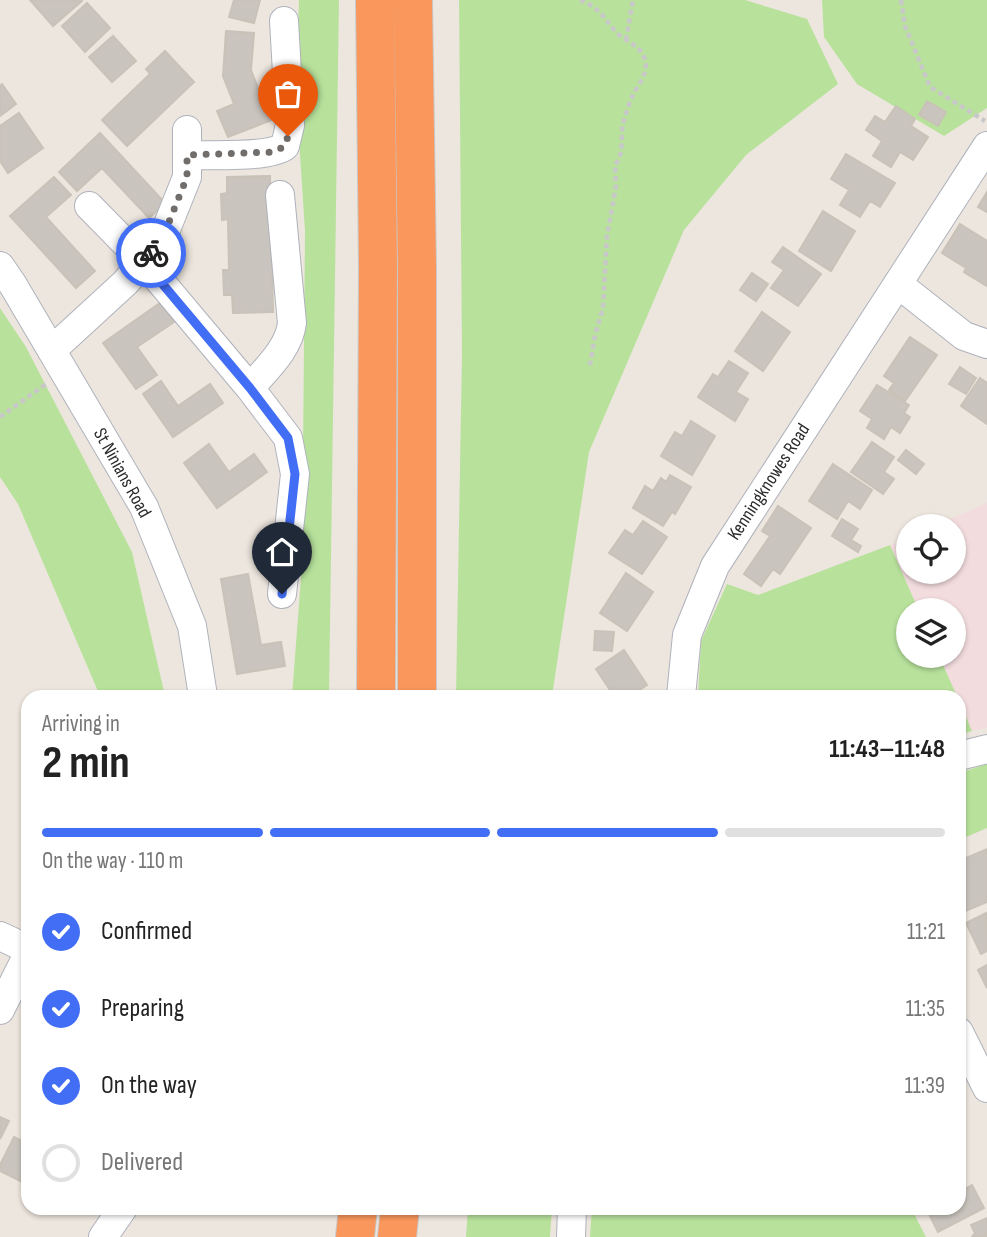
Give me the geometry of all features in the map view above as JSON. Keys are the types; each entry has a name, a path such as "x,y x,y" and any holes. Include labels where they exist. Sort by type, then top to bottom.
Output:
{"highway":[{"path":"375,0 378,266 376,690"},
{"path":"413,0 417,268 416,690"},
{"path":"355,1237 357,1215"},
{"path":"397,1237 399,1215"}],"street":[{"path":"58,361 161,242 187,177 187,143 262,153 274,152 285,146 290,125 284,21"},
{"name":"Kenningknowes Road","path":"682,690 687,635 715,566 987,146"},
{"path":"250,388 283,348 292,323 280,195"},
{"path":"89,206 144,262 250,388 288,438 295,474 282,594"},
{"name":"St Ninians Road","path":"0,266 144,507 192,626 202,690"},
{"path":"898,284 964,336 987,344"},
{"path":"966,755 987,750"},
{"path":"0,936 21,947"},
{"path":"0,1010 21,966"},
{"path":"966,1046 987,1088"},
{"path":"103,1237 118,1215"},
{"path":"571,1237 572,1215"}],"path":[{"path":"580,0 593,5 616,32 636,47 644,56 646,66 631,98 622,127 623,144 615,165 616,186 606,245 603,308 590,365"},
{"path":"626,40 633,0"},
{"path":"901,0 905,26 930,87 987,123"},
{"path":"0,417 58,361"}],"shaded area":[{"path":"987,503 987,728 972,731 966,717 966,690 954,690 944,668 966,668 966,598 913,598 907,584 966,584 966,514 962,514"},
{"path":"896,542 896,559 890,545"}],"green space":[{"path":"299,0 339,0 329,690 292,690 302,565 305,231 296,93"},
{"path":"459,0 745,0 807,19 838,84 746,155 684,230 589,452 553,690 456,690 462,354"},
{"path":"822,0 987,0 987,108 944,136 857,84 824,37"},
{"path":"0,308 26,347 132,552 164,690 97,690 18,504 0,477"},
{"path":"890,545 896,559 896,584 907,584 913,598 896,598 896,668 944,668 954,690 698,690 701,641 727,584 758,595"},
{"path":"966,717 972,731 966,733"},
{"path":"987,764 987,828 966,837 966,771"},
{"path":"468,1215 552,1215 550,1237 466,1237"},
{"path":"592,1215 915,1215 926,1237 590,1237"}],"building":[{"path":"30,0 81,0 82,1 53,26"},
{"path":"234,0 260,0 254,23 229,17"},
{"path":"87,3 110,28 85,52 62,26"},
{"path":"226,31 254,33 251,70 262,98 278,92 287,114 228,137 217,111 234,104 223,76"},
{"path":"113,36 136,61 112,82 89,57"},
{"path":"165,51 194,82 127,146 102,120 150,74 146,69"},
{"path":"2,84 16,104 0,116 0,86"},
{"path":"927,101 946,112 938,126 919,115"},
{"path":"896,106 915,119 911,126 928,137 913,160 900,152 891,167 873,156 882,141 866,130 875,116 885,122"},
{"path":"19,113 43,148 8,173 0,161 0,126"},
{"path":"100,133 165,203 149,218 102,168 77,191 59,172"},
{"path":"846,154 895,183 880,207 870,201 860,217 840,205 849,190 831,179"},
{"path":"270,176 273,312 233,313 232,295 224,295 223,270 229,270 228,219 222,220 221,194 227,193 227,177"},
{"path":"54,177 71,195 46,217 95,271 76,288 10,216"},
{"path":"987,192 987,212 978,207"},
{"path":"823,211 855,231 831,271 799,251"},
{"path":"960,224 987,241 987,286 964,272 966,268 942,253"},
{"path":"783,247 821,274 798,306 771,288 784,270 772,262"},
{"path":"752,273 768,284 756,301 740,290"},
{"path":"160,303 174,322 137,347 157,375 136,389 103,343"},
{"path":"762,312 790,332 763,371 735,351"},
{"path":"910,337 937,355 905,401 889,390 894,383 884,376"},
{"path":"729,361 748,373 736,392 748,399 735,421 698,397 713,374 718,377"},
{"path":"960,367 976,378 966,394 949,384"},
{"path":"980,378 987,383 987,424 961,406"},
{"path":"161,381 178,406 210,384 223,403 173,437 143,394"},
{"path":"877,385 909,405 904,413 910,417 900,433 891,427 884,439 867,428 872,419 860,411"},
{"path":"691,421 715,436 692,475 661,456 675,432 682,436"},
{"path":"872,442 894,457 884,472 894,479 883,494 851,472"},
{"path":"209,444 229,472 254,454 267,472 217,508 184,463"},
{"path":"906,450 924,464 916,474 898,460"},
{"path":"833,464 872,490 860,509 848,501 837,519 809,501"},
{"path":"670,475 691,487 675,514 672,512 663,526 633,508 645,486 653,491 661,478 666,482"},
{"path":"778,506 811,528 780,574 773,569 761,586 744,574 770,536 762,531"},
{"path":"842,519 858,529 851,540 861,546 858,552 832,536"},
{"path":"643,521 667,537 642,574 609,553 625,530 633,535"},
{"path":"626,573 653,592 627,631 600,613"},
{"path":"248,574 261,645 281,642 285,666 237,674 221,579"},
{"path":"595,631 614,632 612,651 594,650"},
{"path":"624,650 647,685 639,690 610,690 596,669"},
{"path":"987,849 987,902 966,911 966,858"},
{"path":"986,913 987,951 981,954 966,923"},
{"path":"987,965 987,988 978,970"},
{"path":"0,1117 9,1121 0,1139"},
{"path":"14,1137 21,1140 21,1182 0,1171 0,1165"},
{"path":"972,1185 984,1208 938,1232 930,1215 966,1215 966,1188"},
{"path":"987,1218 987,1237 972,1237 975,1233 971,1225"}],"way so far":[{"path":"151,253 161,242 187,177 187,155 274,152 285,146 288,136"}],"route":[{"path":"151,253 144,262 250,388 288,438 295,474 282,594"}]}
